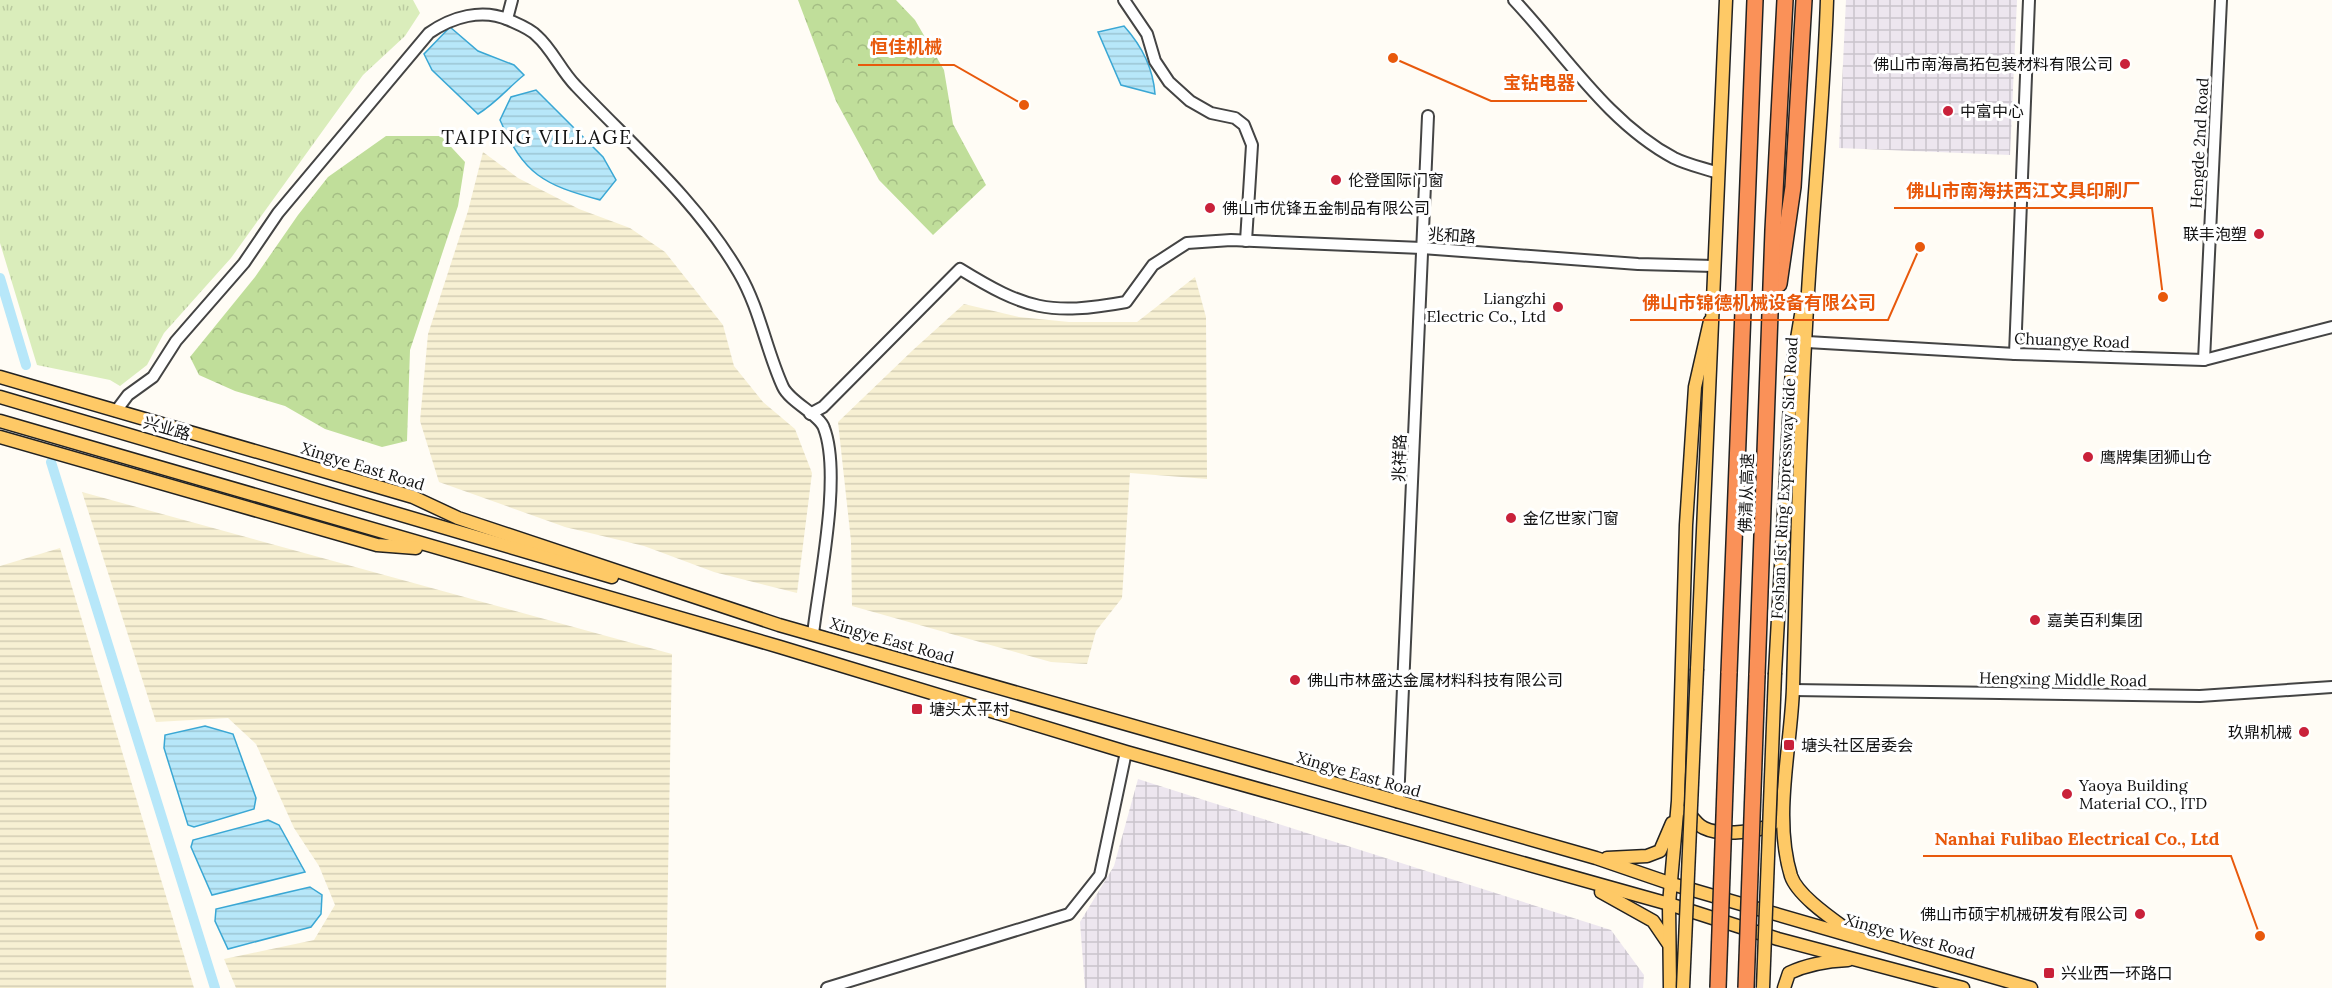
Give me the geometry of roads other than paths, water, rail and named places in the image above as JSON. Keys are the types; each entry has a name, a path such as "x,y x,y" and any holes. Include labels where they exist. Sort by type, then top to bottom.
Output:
{"highway":[{"name":"佛清从高速","path":"1718,988 1755,0"},
{"name":"佛清从高速","path":"1746,988 1768,355 1785,0"},
{"path":"1768,355 1793,187 1804,0"}],"main road":[{"path":"1683,988 1710,321 1726,0"},
{"name":"Foshan 1st Ring Expressway Side Road","path":"1827,0 1822,114 1809,278 1794,601 1793,690 1784,814 1786,855 1792,879 1803,894 1860,940"},
{"path":"1763,988 1775,673 1792,368 1809,278"},
{"path":"1670,988 1668,904 1672,884 1678,801 1686,525 1695,387 1710,321"},
{"name":"Xingye East Road","path":"0,377 413,497 458,518 779,625 1596,858 1781,917"},
{"name":"兴业路","path":"0,397 325,491 458,534 779,625"},
{"path":"0,421 780,647 1126,753 1668,904 1778,939 1963,988"},
{"path":"0,437 377,545 440,550"},
{"path":"1678,801 1699,825 1712,830 1764,830 1784,814"},
{"path":"1596,858 1634,858 1660,851 1668,837 1678,801"},
{"path":"1576,879 1637,910 1653,921 1668,943"},
{"name":"Xingye West Road","path":"1781,917 2031,988"},
{"path":"1784,988 1789,973 1802,967 1821,962 1860,959"}],"street":[{"path":"507,19 512,0"},
{"path":"1124,0 1147,34 1155,61 1169,82 1190,101 1211,113 1235,118 1244,125 1252,145 1246,241"},
{"path":"1514,0 1545,33 1586,85 1619,118 1674,158 1718,173"},
{"path":"2015,354 2029,0"},
{"name":"Hengde 2nd Road","path":"2204,360 2220,0"},
{"path":"116,411 128,395 153,376 176,341 244,263 278,213 429,33 450,19 480,15 507,19 537,35 574,85 620,135 680,192 739,272 759,314 784,389 824,425 830,458 827,538 813,634"},
{"name":"兆祥路","path":"1398,802 1428,116"},
{"name":"兆和路","path":"810,414 823,407 960,269 999,293 1032,306 1083,310 1126,302 1153,265 1187,243 1246,241 1422,248 1638,264 1714,266"},
{"name":"Chuangye Road","path":"1807,342 2015,354 2204,360 2332,327"},
{"name":"Hengxing Middle Road","path":"1793,690 2200,696 2332,687"},
{"path":"827,988 1069,914 1100,875 1126,753"}],"water":[{"path":"1124,26 1146,57 1155,94 1121,85 1098,32"},
{"path":"450,27 478,51 514,65 524,75 478,114 432,70 424,54"},
{"path":"536,90 603,157 616,180 600,200 564,189 538,175 527,166 509,139 500,120 511,97"},
{"path":"205,726 233,734 256,798 254,809 194,827 188,825 164,748 165,735"},
{"path":"268,820 279,825 305,872 212,895 191,847 193,840"},
{"path":"310,887 322,895 321,914 311,927 228,949 215,921 216,909"}],"waterway":[{"path":"0,278 26,365"},
{"path":"51,462 215,988"}],"place":[{"name":"宝钻电器","path":"1393,58"},
{"name":"佛山市南海高拓包装材料有限公司","path":"2125,64"},
{"name":"恒佳机械","path":"1024,105"},
{"name":"中富中心","path":"1948,111"},
{"name":"伦登国际门窗","path":"1336,180"},
{"name":"佛山市优锋五金制品有限公司","path":"1210,208"},
{"name":"联丰泡塑","path":"2259,234"},
{"name":"佛山市锦德机械设备有限公司","path":"1920,247"},
{"name":"佛山市南海扶西江文具印刷厂","path":"2163,297"},
{"name":"Liangzhi Electric Co., Ltd","path":"1558,307"},
{"name":"鹰牌集团狮山仓","path":"2088,457"},
{"name":"金亿世家门窗","path":"1511,518"},
{"name":"嘉美百利集团","path":"2035,620"},
{"name":"佛山市林盛达金属材料科技有限公司","path":"1295,680"},
{"name":"塘头太平村","path":"917,709"},
{"name":"玖鼎机械","path":"2304,732"},
{"name":"塘头社区居委会","path":"1789,745"},
{"name":"Yaoya Building Material CO., lTD","path":"2067,794"},
{"name":"佛山市硕宇机械研发有限公司","path":"2140,914"},
{"name":"Nanhai Fulibao Electrical Co., Ltd","path":"2260,936"},
{"name":"兴业西一环路口","path":"2049,973"}],"district":[{"name":"TAIPING VILLAGE","path":"537,136"}]}
